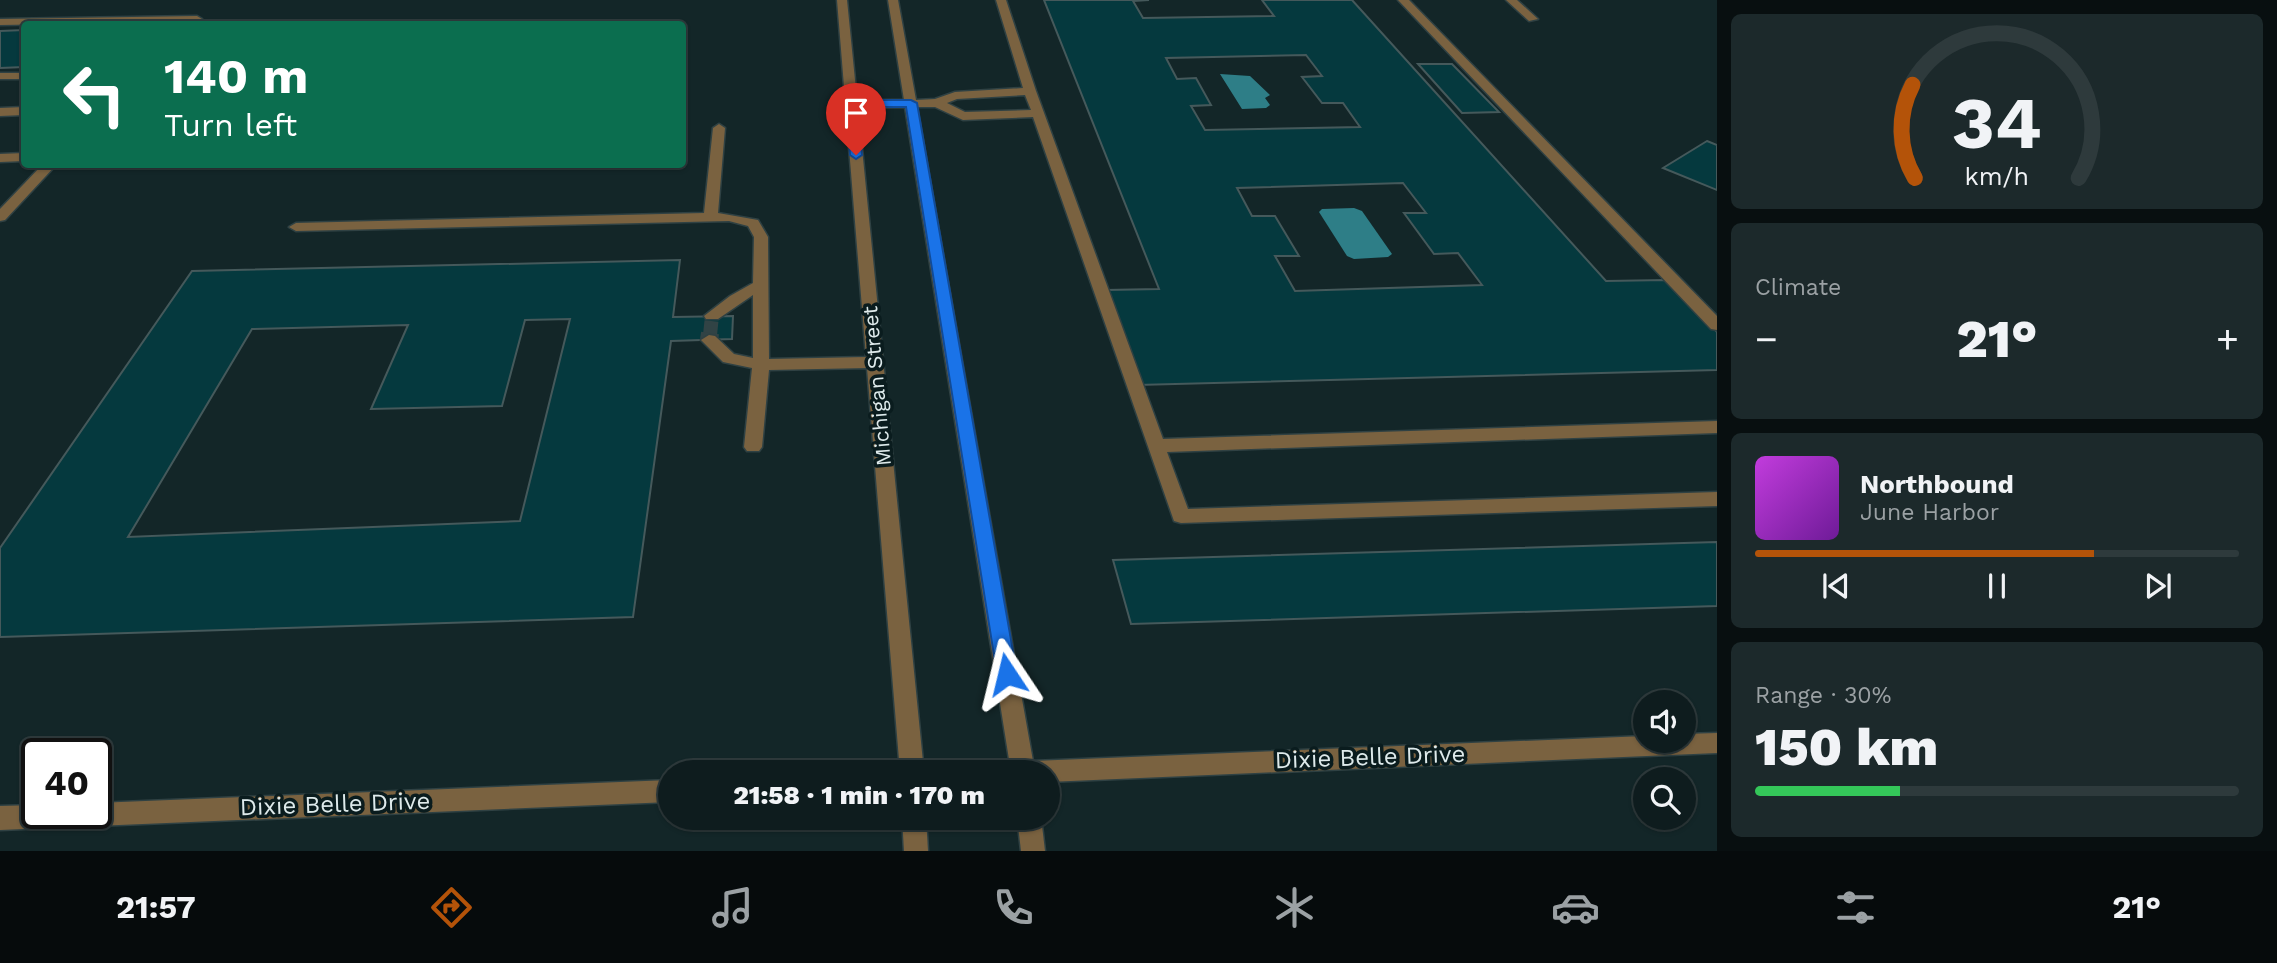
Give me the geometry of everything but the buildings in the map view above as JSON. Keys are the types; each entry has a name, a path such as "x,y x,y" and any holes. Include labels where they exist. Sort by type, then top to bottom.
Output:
{"street":[{"name":"Michigan Street","path":"842,0 911,760"},
{"path":"893,0 1021,760"},
{"path":"1001,0 1030,91 1181,516 1717,499"},
{"path":"1403,0 1717,325"},
{"path":"1511,0 1533,19"},
{"path":"66,21 197,19 195,21"},
{"path":"0,22 21,22"},
{"path":"0,76 21,76"},
{"path":"852,104 937,103 955,96 1030,91"},
{"path":"937,103 963,116 1038,113"},
{"path":"0,111 21,111"},
{"path":"711,218 719,128"},
{"path":"0,158 21,157"},
{"path":"0,217 47,168"},
{"path":"296,227 729,217 753,223 761,237 761,365 753,447"},
{"path":"712,316 761,285"},
{"path":"709,340 729,358 761,365 875,362"},
{"path":"1156,446 1717,427"},
{"name":"Dixie Belle Drive","path":"1060,770 1717,743"},
{"name":"Dixie Belle Drive","path":"0,818 658,791"},
{"path":"915,830 916,851"},
{"path":"1031,830 1033,851"}],"water":[{"path":"1220,74 1250,76 1270,95 1265,98 1270,105 1266,108 1242,109"},
{"path":"1354,208 1362,211 1392,254 1388,257 1354,259 1347,256 1319,212 1322,209"}],"tunnel":[{"path":"710,335 712,316"},
{"path":"709,340 710,333"}],"route":[{"path":"856,155 852,104 911,103 1007,674"}]}
